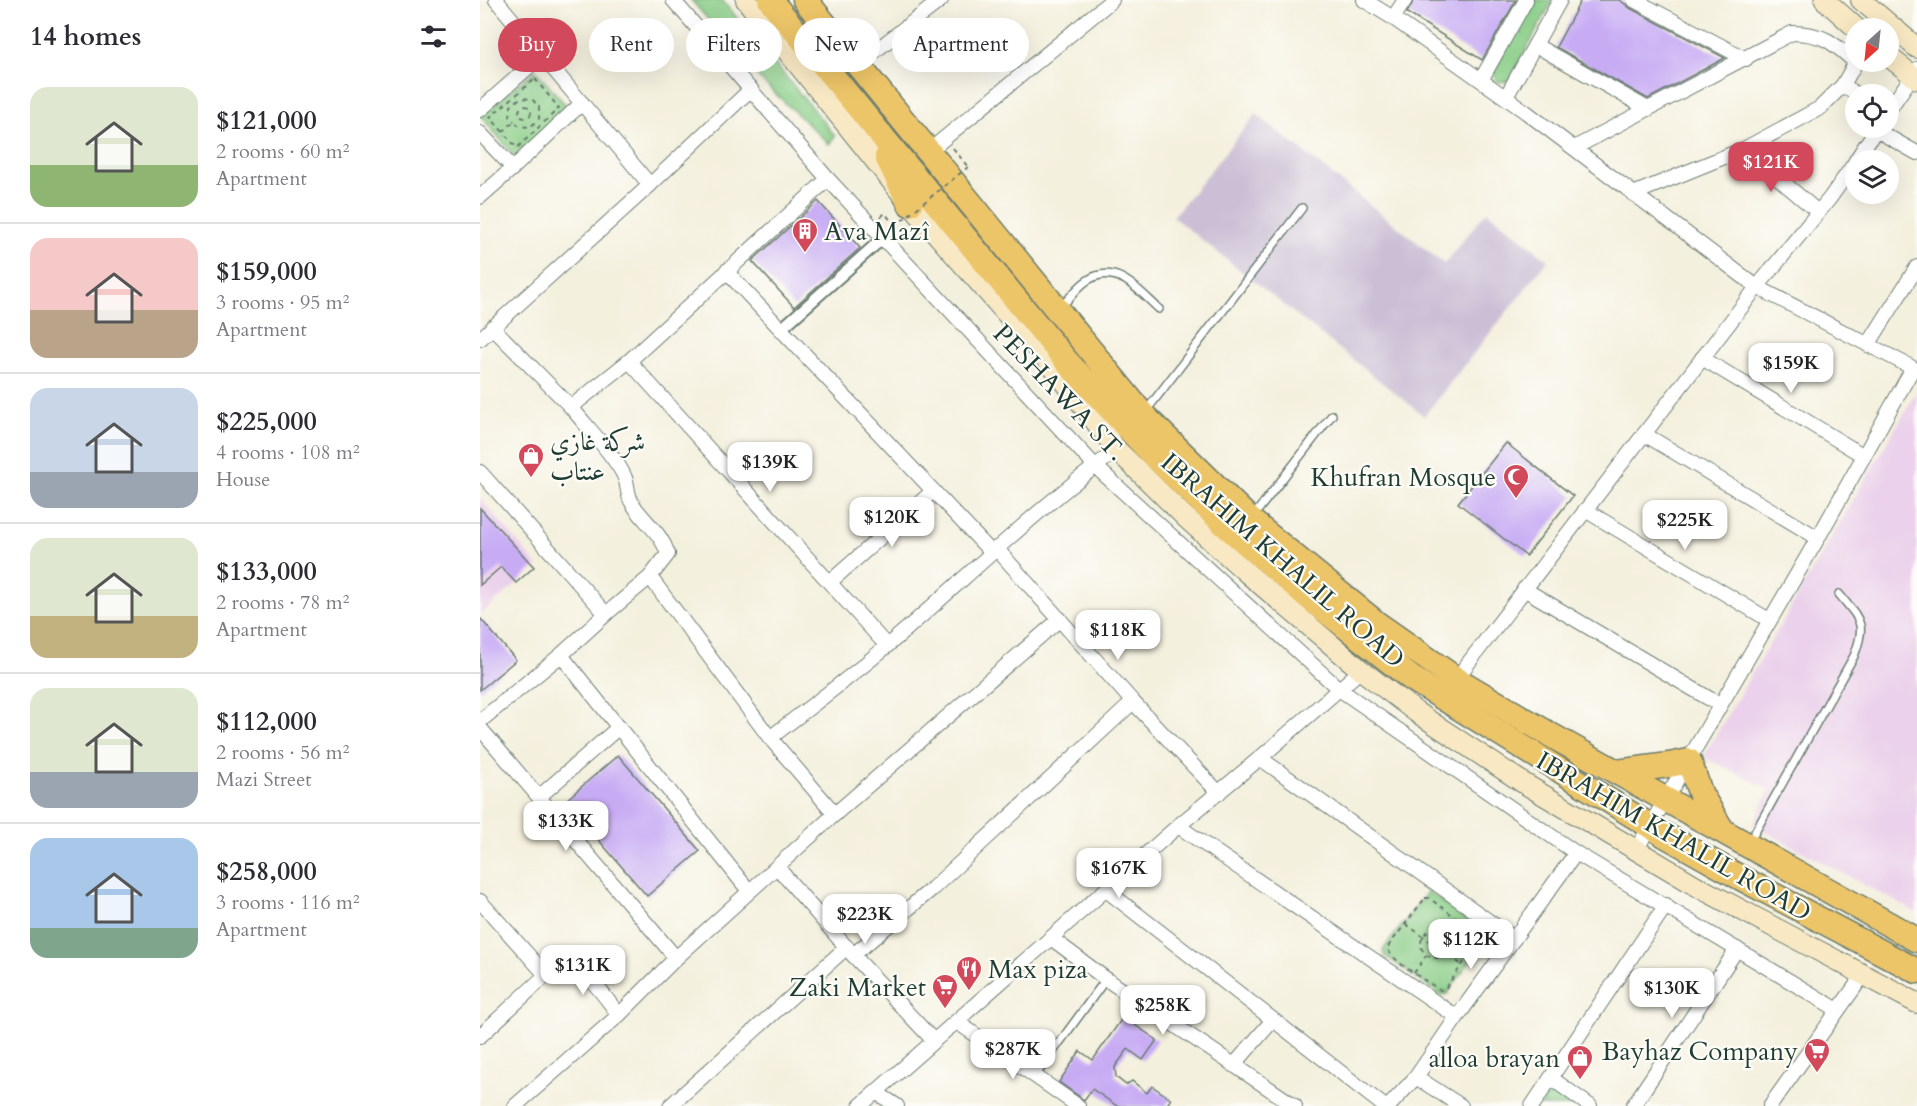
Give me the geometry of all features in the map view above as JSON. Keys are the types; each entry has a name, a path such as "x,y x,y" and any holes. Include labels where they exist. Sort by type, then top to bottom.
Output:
{"highway":[{"name":"IBRAHIM KHALIL ROAD","path":"770,0 1068,363 1156,458 1224,524 1307,596 1411,678 1650,826 1741,878 1917,971"},
{"name":"IBRAHIM KHALIL ROAD","path":"816,4 826,18"},
{"name":"IBRAHIM KHALIL ROAD","path":"864,72 1143,415 1250,520 1376,623 1456,679 1665,800 1917,940"},
{"path":"861,111 910,204"},
{"path":"1617,772 1689,761 1701,795 1723,832"}],"main road":[{"name":"IBRAHIM KHALIL ROAD","path":"746,0 910,204 1054,369 1117,450 1247,573 1361,670 1416,712 1525,784 1700,888 1917,1003"},
{"path":"1825,0 1845,18"},
{"path":"1861,0 1917,48"},
{"path":"1899,64 1915,75"}],"street":[{"path":"496,0 511,18"},
{"name":"PESHAWA ST.","path":"673,0 828,179 1095,466 1339,689 1576,853 1838,1010"},
{"path":"880,48 941,0"},
{"path":"929,151 1112,0"},
{"path":"1364,0 1506,97 1757,287 1915,369 1636,850"},
{"path":"1392,18 1404,0"},
{"path":"1482,80 1526,0"},
{"path":"1506,97 1560,0"},
{"path":"1634,0 1746,59"},
{"path":"1574,148 1792,33 1811,33 1836,45 1845,53"},
{"path":"1535,45 1648,109"},
{"path":"480,110 523,72"},
{"path":"556,72 650,185"},
{"path":"1633,194 1744,149 1820,108 1843,85 1850,72"},
{"path":"1899,96 1915,75"},
{"path":"480,339 650,185 751,89"},
{"path":"480,198 582,103"},
{"path":"480,133 513,168"},
{"path":"1891,138 1917,153"},
{"path":"1744,149 1818,212"},
{"path":"1456,679 1845,176"},
{"path":"571,407 629,361 828,179"},
{"path":"782,329 883,238"},
{"path":"1868,345 1917,267"},
{"path":"726,271 933,491 1060,619 1133,702 1219,793"},
{"path":"480,721 561,656 650,577 668,554 664,541 632,502 620,468 571,407 492,327"},
{"path":"1702,358 1864,456"},
{"path":"629,361 887,646"},
{"path":"1644,434 1818,538"},
{"path":"770,738 887,646 994,550 1117,450"},
{"path":"480,472 606,614"},
{"path":"830,582 933,491"},
{"path":"1585,510 1769,620"},
{"path":"650,577 770,738 835,814"},
{"path":"1524,589 1720,705"},
{"path":"515,1106 619,1015 676,958 835,814 1060,619"},
{"path":"561,656 749,891"},
{"path":"860,1106 1178,826 1361,670"},
{"path":"670,1106 850,951 933,888 1133,702"},
{"path":"540,796 619,727"},
{"path":"480,728 676,958"},
{"path":"1260,758 1514,939"},
{"path":"1178,826 1410,978 1457,1017"},
{"path":"1389,1106 1416,1077 1576,853"},
{"path":"777,867 850,951 934,1041"},
{"path":"1106,890 1384,1106"},
{"path":"480,901 546,975"},
{"path":"1532,1106 1666,906"},
{"path":"1051,938 1106,979 1295,1106"},
{"path":"1633,1106 1737,949"},
{"path":"480,1036 563,962 573,964 584,973 619,1015"},
{"path":"1770,1106 1864,974"},
{"path":"1234,1065 1274,1020"},
{"path":"948,1028 957,1022 1078,1106"},
{"path":"1416,1077 1461,1106"},
{"path":"1551,1078 1590,1106"},
{"path":"877,1093 897,1106"}],"lane":[{"path":"1143,415 1302,208"},
{"path":"1058,311 1086,281 1097,276 1113,274 1124,278 1160,309"},
{"path":"1250,520 1332,415"},
{"path":"1748,846 1854,656 1862,635 1857,617 1839,594"},
{"path":"1035,1076 1106,979"}],"path":[{"path":"535,79 559,108 517,148 503,132 490,117 535,79"},
{"path":"520,98 532,99 539,107 539,119 530,127 519,126 514,121 510,117 511,106 520,98"},
{"path":"522,107 528,107 531,110 531,116 528,118 521,118 519,115 519,109 522,107"},
{"path":"503,132 514,121"},
{"path":"885,213 895,226 968,167 958,155"},
{"path":"1425,898 1429,898 1480,935 1479,941 1445,989 1440,990 1410,978 1390,954 1388,948 1406,924 1425,898"},
{"path":"1443,933 1455,917"},
{"path":"1406,924 1462,965"},
{"path":"1435,930 1443,933 1448,941 1446,952 1436,958 1427,955 1422,948 1424,935 1435,930"},
{"path":"1410,978 1427,955"}],"shaded area":[{"path":"1256,114 1444,264 1487,211 1548,260 1424,416 1173,217"},
{"path":"1917,391 1917,913 1753,825 1770,789 1703,757"},
{"path":"480,498 538,566 480,615"}],"green space":[{"path":"691,0 722,0 737,18 707,18"},
{"path":"1532,0 1553,0 1509,81 1497,82 1493,72"},
{"path":"533,72 537,72 570,110 514,156 481,116"},
{"path":"754,72 782,72 835,136 829,144"},
{"path":"1428,891 1484,933 1485,939 1447,994 1441,995 1384,955 1383,950"},
{"path":"1553,1085 1583,1106 1540,1106"}],"building":[{"path":"1414,0 1516,0 1482,60 1407,13"},
{"path":"1581,0 1620,0 1630,8 1725,58 1648,99 1556,47"},
{"name":"Ava Mazî","path":"818,201 860,248 794,307 752,261"},
{"name":"Khufran Mosque","path":"1506,443 1573,496 1526,556 1458,503"},
{"path":"480,508 534,567 516,583 501,567 480,585"},
{"path":"480,618 516,660 480,690"},
{"path":"618,755 700,851 647,896 565,801"},
{"path":"1123,1017 1157,1040 1143,1060 1128,1049 1115,1067 1116,1077 1126,1085 1132,1081 1147,1093 1152,1086 1171,1099 1166,1106 1117,1106 1092,1089 1084,1100 1059,1082 1080,1051 1093,1060"}],"place":[{"name":"Ava Mazî","path":"805,254"},
{"name":"شركة غازي عنتاب","path":"531,479"},
{"name":"Khufran Mosque","path":"1516,500"},
{"name":"Max piza","path":"969,992"},
{"name":"Zaki Market","path":"945,1010"},
{"name":"Bayhaz Company","path":"1817,1074"},
{"name":"alloa brayan","path":"1580,1081"}]}
